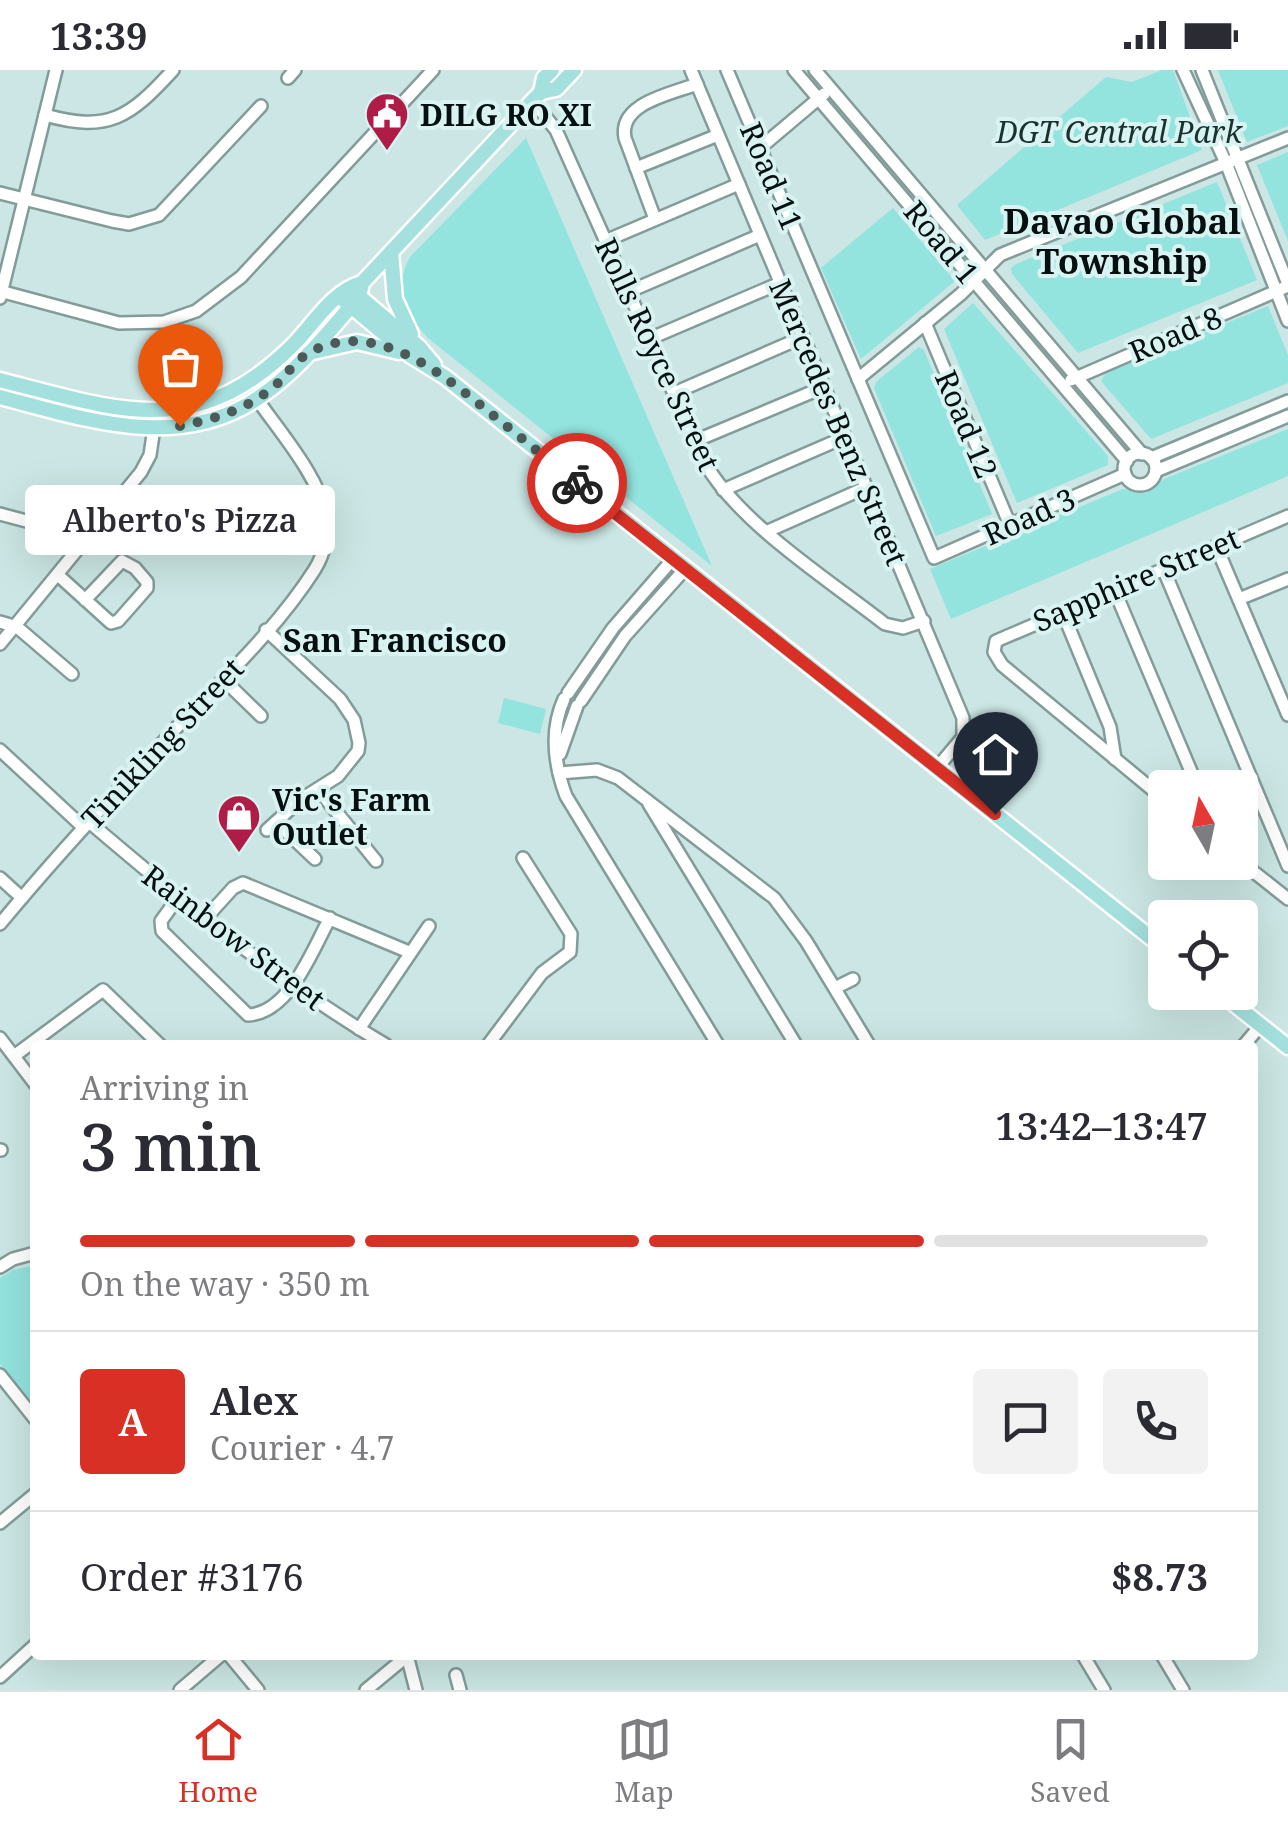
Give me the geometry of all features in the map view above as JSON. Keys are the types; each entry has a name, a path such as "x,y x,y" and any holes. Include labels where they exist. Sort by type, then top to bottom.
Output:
{"main road":[{"path":"0,380 125,411 152,412 186,408 242,386 272,365 352,294 537,97 544,78 552,70"},
{"path":"537,97 556,89 574,70"},
{"path":"391,252 397,308 415,352"},
{"path":"352,294 444,376 1148,936"},
{"path":"0,398 103,424 154,428 204,422 257,399 308,353 352,294"},
{"path":"308,353 365,342 415,352"},
{"path":"1242,1010 1288,1046"}],"street":[{"path":"56,70 1,294 120,323 151,324 182,317 241,277 432,70"},
{"path":"45,115 86,124 112,121 138,106 173,70"},
{"name":"Mercedes Benz Street","path":"691,70 965,724 960,743 937,768"},
{"name":"Road 11","path":"727,70 934,558"},
{"name":"Road 1","path":"794,70 1064,386 1126,468"},
{"name":"Road 1","path":"816,70 1147,456"},
{"path":"1183,70 1232,161"},
{"path":"1202,70 1232,161 1284,287 1288,321"},
{"path":"656,220 624,138 625,118 639,107 696,84"},
{"path":"760,148 830,88"},
{"name":"Rolls Royce Street","path":"537,97 556,130 695,441 723,490 768,532 885,624 903,628 924,621"},
{"path":"0,194 129,224 146,222 171,205 262,106"},
{"path":"636,168 718,135"},
{"path":"858,379 1012,249 1288,138"},
{"path":"606,241 738,184"},
{"path":"933,232 946,222"},
{"path":"628,292 760,235"},
{"path":"650,340 780,283"},
{"name":"Road 8","path":"1064,386 1076,376 1284,287"},
{"name":"Road 12","path":"925,324 1010,525"},
{"path":"674,394 803,337"},
{"path":"695,441 824,387"},
{"name":"Tinikling Street","path":"0,924 85,824 223,680 315,569 324,552 326,518 310,477 257,399"},
{"path":"1288,401 1147,456 1134,455 1126,468 1135,484 1144,485 1156,471 1288,416"},
{"path":"0,644 145,467 154,428"},
{"path":"723,490 845,437"},
{"path":"1147,456 1156,471"},
{"name":"Road 3","path":"934,558 1126,468"},
{"path":"768,532 867,487"},
{"path":"0,514 90,538"},
{"name":"Sapphire Street","path":"1116,760 1002,665 994,652 996,640 1288,516"},
{"path":"1216,546 1288,715"},
{"path":"59,576 107,622 114,623 147,588 147,582 136,568 122,561 85,600"},
{"path":"679,564 621,618 566,696 555,726 558,768 566,796 715,1040"},
{"path":"558,768 579,704 589,687 679,564"},
{"path":"1163,568 1288,866"},
{"path":"1239,599 1288,578"},
{"path":"1114,589 1190,770"},
{"path":"1062,611 1110,727 1116,760 1148,786"},
{"path":"0,622 18,626 72,674"},
{"path":"266,630 340,699 354,720 358,751 338,776 271,826 315,859"},
{"path":"223,680 261,716"},
{"path":"576,680 589,687"},
{"name":"Rainbow Street","path":"0,750 204,920 292,985 377,1040"},
{"path":"558,768 597,770 618,778 774,898 866,1040"},
{"path":"318,789 376,861"},
{"path":"644,796 793,1040"},
{"path":"492,1040 542,973 570,952 573,944 572,934 523,858"},
{"path":"1258,875 1288,899"},
{"path":"0,878 22,898"},
{"path":"204,920 232,888 243,882 409,952"},
{"path":"177,899 160,922 162,931 243,1012 259,1014 292,985 330,918"},
{"path":"358,1029 429,926"},
{"path":"834,988 853,979"},
{"path":"36,1040 103,990 155,1040"},
{"path":"1248,1040 1260,1025"},
{"path":"0,1038 30,1077"},
{"path":"14,1056 30,1044"},
{"path":"0,1267 13,1258 30,1254"},
{"path":"0,1375 30,1413"},
{"path":"0,1523 30,1498"},
{"path":"0,1677 30,1650"},
{"path":"180,1690 219,1660"},
{"path":"230,1660 258,1690"},
{"path":"366,1690 402,1660"},
{"path":"408,1660 416,1690"},
{"path":"1087,1660 1104,1690"},
{"path":"1165,1660 1183,1690"},
{"path":"456,1676 460,1690"}],"green space":[{"name":"DGT Central Park","path":"1162,70 1173,70 1202,150 985,240 957,205 1106,77 1132,82"},
{"path":"1218,70 1288,70 1288,126 1247,142"},
{"path":"526,138 712,566 428,338 408,310 402,279 410,257"},
{"path":"1288,152 1288,241 1257,165"},
{"path":"1217,182 1257,280 1078,353 1012,274 1011,268 1016,264"},
{"path":"893,208 955,281 861,359 821,268"},
{"path":"973,303 1108,456 1108,465 1017,503 944,329"},
{"path":"1268,306 1288,355 1288,383 1151,439 1101,381 1106,373"},
{"path":"919,347 924,350 992,514 936,536 874,388 877,381"},
{"path":"1288,429 1288,476 951,619 930,569 1123,489 1146,493 1164,479"},
{"path":"504,698 546,709 540,734 498,723"},
{"path":"30,1266 30,1403 0,1364 0,1278"}],"way so far":[{"path":"180,426 204,422 257,399 308,353 351,342 372,343 411,356 444,376 577,483"}],"place":[{"name":"DILG RO XI","path":"387,152"},
{"name":"Alberto's Pizza","path":"180,426"},
{"name":"Vic's Farm Outlet","path":"239,854"}],"district":[{"name":"Davao Global Township","path":"1122,240"},
{"name":"San Francisco","path":"395,639"}],"route":[{"path":"577,483 995,814"}]}
